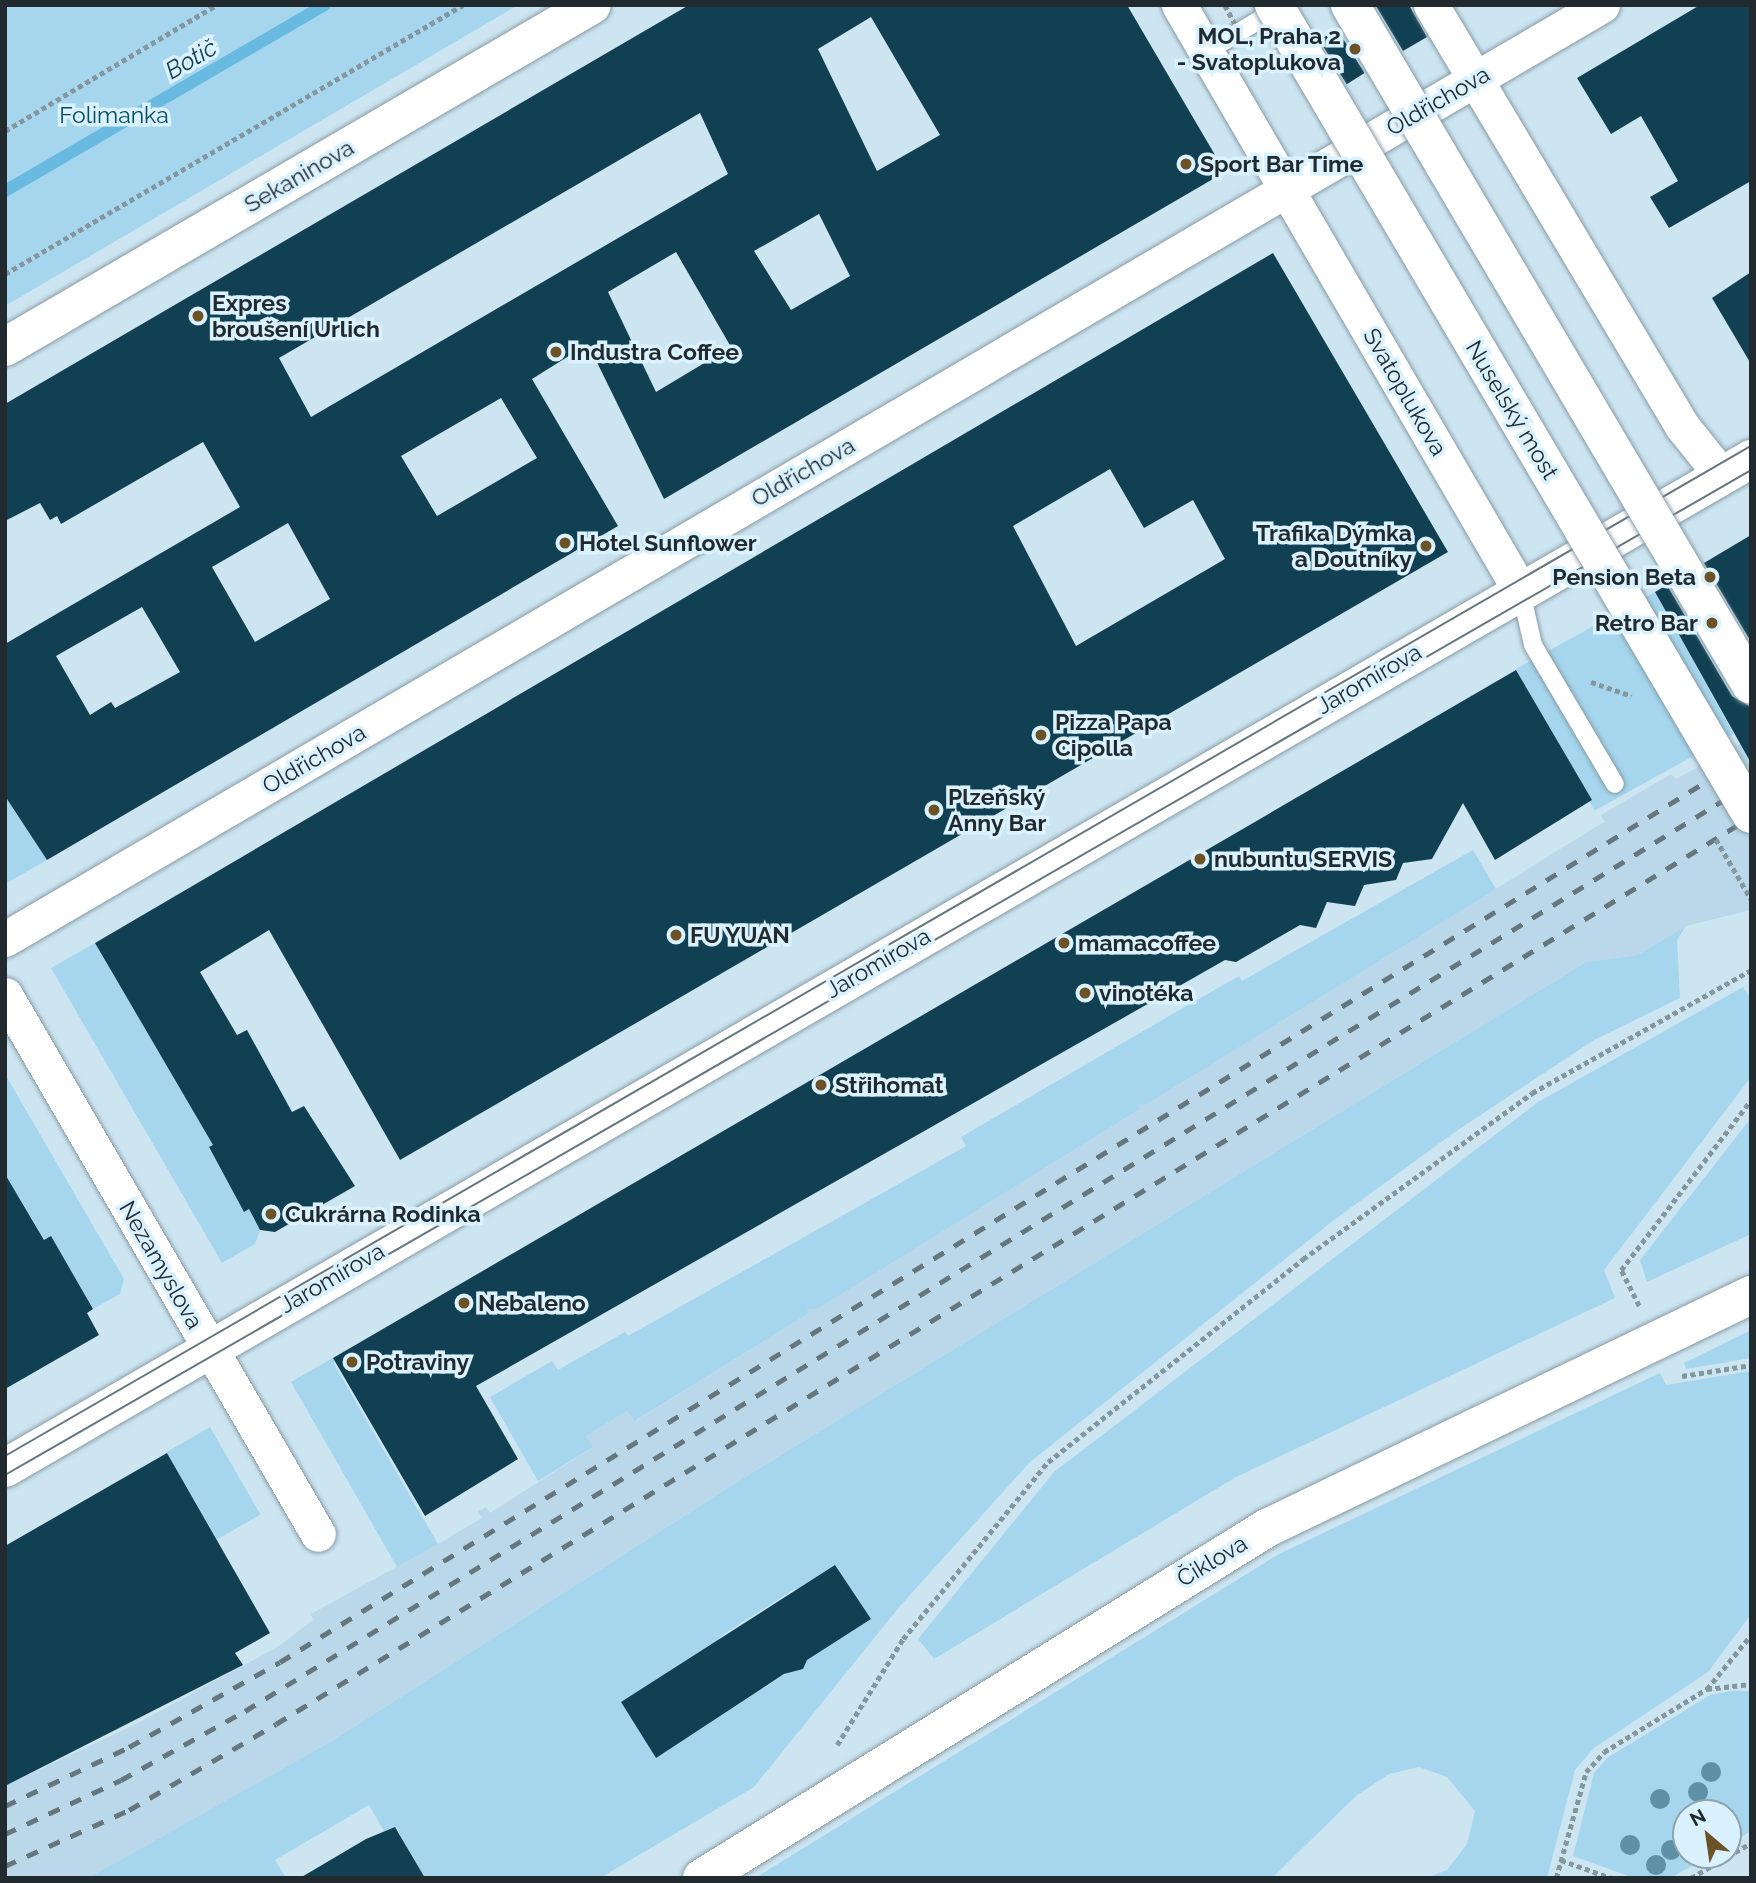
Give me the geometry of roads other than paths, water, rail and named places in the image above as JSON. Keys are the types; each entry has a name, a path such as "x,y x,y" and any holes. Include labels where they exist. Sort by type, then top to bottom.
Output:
{"main road":[{"name":"Sekaninova","path":"5,347 592,5"},
{"name":"Nuselský most","path":"1274,5 1751,814"},
{"path":"1350,5 1751,685"},
{"name":"Jaromírova","path":"5,1468 1736,467"},
{"name":"Čiklova","path":"702,1878 1267,1528 1751,1295"}],"street":[{"name":"Svatoplukova","path":"1179,5 1521,592"},
{"path":"1431,5 1682,426 1736,467"},
{"name":"Oldřichova","path":"5,939 1602,5"},
{"name":"Nezamyslova","path":"5,995 318,1534"}],"lane":[{"path":"1206,52 1284,5"},
{"name":"Svatoplukova","path":"1521,592 1533,645 1615,784"}],"waterway":[{"name":"Botič","path":"5,191 325,5"}],"tram line":[{"path":"5,1456 1751,446"},
{"path":"5,1475 1751,470"}],"railway":[{"path":"5,1806 129,1747 280,1662 1751,754"},
{"path":"5,1834 121,1780 245,1711 1751,783"},
{"path":"5,1866 129,1810 276,1724 1751,817"}],"place":[{"name":"MOL, Praha 2 - Svatoplukova","path":"1355,49"},
{"name":"Sport Bar Time","path":"1186,164"},
{"name":"Expres broušení Urlich","path":"198,316"},
{"name":"Industra Coffee","path":"556,352"},
{"name":"Hotel Sunflower","path":"565,543"},
{"name":"Trafika Dýmka a Doutníky","path":"1426,546"},
{"name":"Pension Beta","path":"1710,577"},
{"name":"Retro Bar","path":"1712,623"},
{"name":"Pizza Papa Cipolla","path":"1041,735"},
{"name":"Plzeňský Anny Bar","path":"934,810"},
{"name":"nubuntu SERVIS","path":"1200,859"},
{"name":"FU YUAN","path":"676,935"},
{"name":"mamacoffee","path":"1064,943"},
{"name":"vinotéka","path":"1085,993"},
{"name":"Střihomat","path":"821,1085"},
{"name":"Cukrárna Rodinka","path":"271,1214"},
{"name":"Nebaleno","path":"464,1303"},
{"name":"Potraviny","path":"352,1362"}],"park label":[{"name":"Folimanka","path":"114,115"}]}
